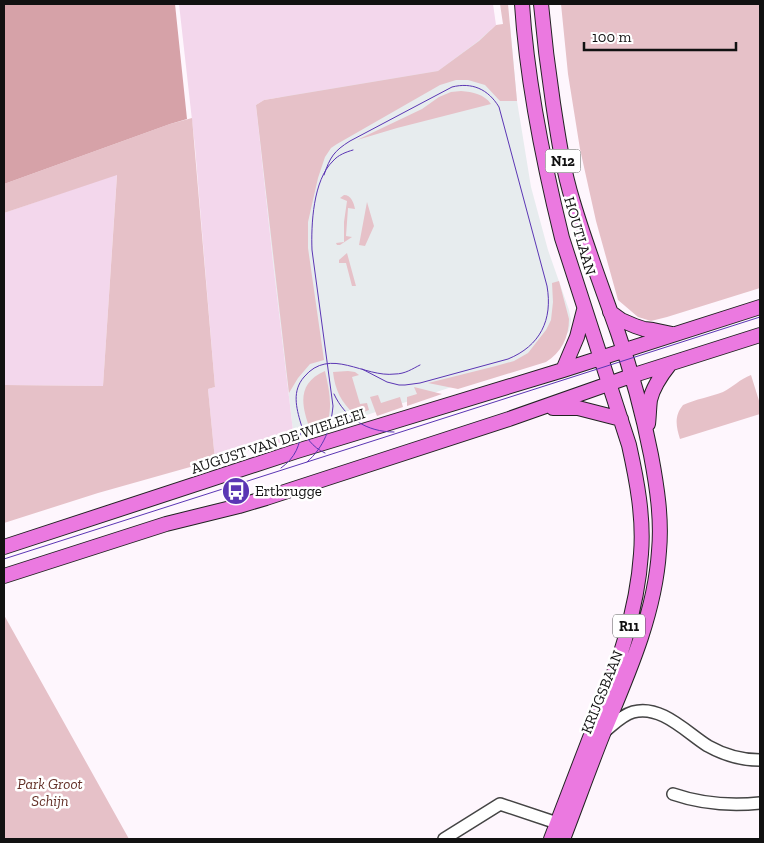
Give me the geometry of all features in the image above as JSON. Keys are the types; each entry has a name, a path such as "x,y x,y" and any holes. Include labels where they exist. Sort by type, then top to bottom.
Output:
{"main road":[{"name":"HOUTLAAN","path":"522,4 528,68 538,132 562,238 609,384"},
{"name":"HOUTLAAN","path":"541,4 556,129 572,201 631,376"},
{"name":"AUGUST VAN DE WIELELEI","path":"4,547 297,451 563,370 760,307"},
{"path":"563,370 577,337 585,309"},
{"path":"610,312 634,326 673,334"},
{"path":"4,576 166,524 266,498 760,335"},
{"path":"647,435 650,401 662,375 670,364"},
{"name":"KRIJGSBAAN","path":"551,839 616,688 635,655 652,597 658,559 660,520 658,490 647,435 631,376"},
{"name":"KRIJGSBAAN","path":"563,839 604,732 616,688 624,644 638,587 641,553 641,518 635,470 609,384"},
{"path":"535,410 559,407 578,408 621,419"}],"street":[{"path":"604,732 624,716 632,712 646,711 677,723 718,751 745,759 760,760"},
{"path":"673,794 690,800 714,804 760,803"},
{"path":"444,839 500,804 557,823"}],"shaded area":[{"path":"4,4 175,4 187,119 4,184"},
{"path":"179,4 493,4 496,25 477,42 438,71 264,100 256,105 294,439 215,460 208,389 215,387 195,147"},
{"path":"510,24 517,101 531,187 548,250 569,310 571,320 569,331 552,354 294,439 256,105"},
{"path":"117,174 103,386 4,385 4,213"}],"green space":[{"path":"500,4 508,4 517,101 500,101 485,85 468,80 456,80 440,85 337,144 331,148 325,157 308,222 308,248 324,360 310,364 298,378 289,393 256,105 264,100 438,71 479,41 496,25 503,24"},
{"path":"561,4 760,4 760,288 651,321 638,317 618,300 596,221 580,149 568,74"},
{"path":"461,91 478,94 491,104 357,140 422,109 439,97 451,92"},
{"path":"192,118 215,387 208,389 215,460 98,493 4,523 4,385 103,386 117,175 4,213 4,184 170,124"},
{"path":"344,195 350,198 355,209 348,208 346,236 352,237 340,245 337,245 336,243 344,242 347,201 340,198"},
{"path":"367,202 374,226 365,246 359,245"},
{"path":"347,253 356,286 352,286 346,263 339,263 339,260"},
{"path":"559,281 569,319 569,326 566,338 560,349 546,362 458,389 428,383 514,361 528,353 546,330 551,320 553,302 552,283"},
{"path":"325,371 330,398 329,417 327,424 310,429 303,403 306,388 316,376"},
{"path":"348,371 359,375 352,377 360,404 367,403 369,410 355,415 337,390 333,372"},
{"path":"751,375 760,404 760,414 680,439 677,421 678,413 683,405 723,392"},
{"path":"414,387 442,394 407,406 407,397 417,394"},
{"path":"378,395 381,403 400,397 403,407 377,416 370,397"},
{"name":"Park Groot Schijn","path":"4,615 129,839 4,839"}],"tram line":[{"path":"324,175 333,155 350,141 452,87 466,85 479,88 485,91 499,107 547,286 548,310 542,330 528,347 508,359 420,383 405,385 387,382 362,369"},
{"path":"307,462 326,437 333,406 312,250 313,216 317,191 326,169 337,157 353,150"},
{"path":"4,559 760,317"},
{"path":"325,453 316,448 310,441 299,418 296,394 304,377 314,368 325,364 348,365 383,374 402,373 420,365"},
{"path":"334,394 344,410 358,422 375,429 394,432"},
{"path":"281,468 296,451 300,440 301,428"}],"place":[{"name":"Ertbrugge","path":"236,491"}]}
